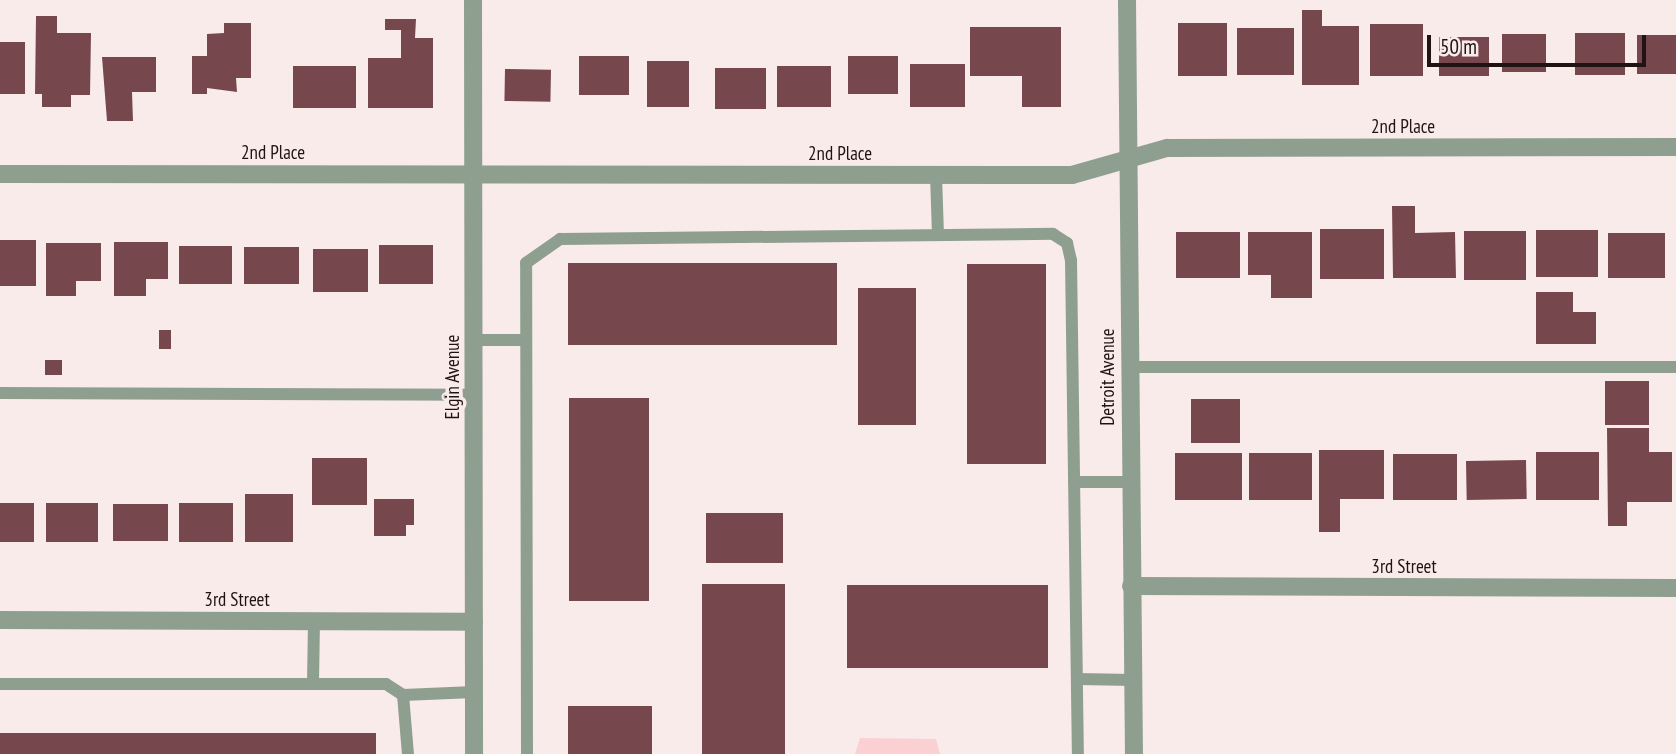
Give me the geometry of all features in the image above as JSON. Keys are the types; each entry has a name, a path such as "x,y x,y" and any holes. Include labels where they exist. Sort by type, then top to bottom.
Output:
{"street":[{"name":"Elgin Avenue","path":"473,0 474,754"},
{"name":"Detroit Avenue","path":"1127,0 1134,754"},
{"name":"2nd Place","path":"0,174 1072,175 1167,148 1676,147"},
{"name":"3rd Street","path":"1131,586 1676,588"},
{"name":"3rd Street","path":"0,620 474,622"}],"lane":[{"path":"936,175 938,235"},
{"path":"527,754 526,263 560,239 1053,234 1067,243 1078,754"},
{"path":"474,340 526,340"},
{"path":"1129,367 1676,367"},
{"path":"0,393 474,395"},
{"path":"1074,482 1130,482"},
{"path":"313,684 314,621"},
{"path":"1077,679 1133,680"},
{"path":"0,684 386,684 403,695 474,692"},
{"path":"403,695 408,754"}],"shaded area":[{"path":"860,738 936,739 940,754 855,754"}],"building":[{"path":"1302,10 1322,10 1322,26 1359,26 1359,85 1302,85"},
{"path":"36,16 57,16 57,33 91,33 90,95 71,95 71,107 42,107 42,94 35,94"},
{"path":"385,19 416,19 415,38 433,38 433,108 368,108 368,58 401,58 401,30 385,30"},
{"path":"224,23 251,23 251,78 236,78 237,92 207,88 207,94 192,94 192,56 207,56 207,34 224,33"},
{"path":"1178,23 1227,23 1227,76 1178,76"},
{"path":"1370,24 1423,24 1423,76 1370,76"},
{"path":"970,27 1061,27 1061,107 1022,107 1022,76 970,76"},
{"path":"1237,28 1294,28 1294,75 1237,75"},
{"path":"1575,33 1625,33 1625,75 1575,75"},
{"path":"1502,34 1546,34 1546,72 1502,72"},
{"path":"1637,35 1676,35 1676,74 1637,74"},
{"path":"1439,37 1489,37 1489,76 1439,76"},
{"path":"0,42 25,42 25,94 0,94"},
{"path":"579,56 629,56 629,95 579,95"},
{"path":"848,56 898,56 898,94 848,94"},
{"path":"102,57 156,57 156,92 132,92 133,121 107,121"},
{"path":"647,61 689,61 689,107 647,107"},
{"path":"910,64 965,64 965,107 910,107"},
{"path":"293,66 356,66 356,108 293,108"},
{"path":"777,66 831,66 831,107 777,107"},
{"path":"715,68 766,68 766,109 715,109"},
{"path":"505,69 551,70 550,102 504,101"},
{"path":"1392,206 1415,206 1415,233 1455,232 1456,278 1393,278"},
{"path":"1320,229 1384,229 1384,279 1320,279"},
{"path":"1536,230 1598,230 1598,277 1536,277"},
{"path":"1464,231 1526,231 1526,280 1464,280"},
{"path":"1176,232 1240,232 1240,278 1176,278"},
{"path":"1248,232 1312,232 1312,298 1271,298 1271,275 1248,275"},
{"path":"1608,233 1665,233 1665,278 1608,278"},
{"path":"0,240 36,240 36,286 0,286"},
{"path":"114,242 168,242 168,279 146,279 146,296 114,296"},
{"path":"46,243 101,243 101,281 76,281 76,296 46,296"},
{"path":"379,245 433,245 433,284 379,284"},
{"path":"179,246 232,246 232,284 179,284"},
{"path":"244,247 299,247 299,284 244,284"},
{"path":"313,249 368,249 368,292 313,292"},
{"path":"568,263 837,263 837,345 568,345"},
{"path":"967,264 1046,264 1046,464 967,464"},
{"path":"858,288 916,288 916,425 858,425"},
{"path":"1536,292 1573,292 1573,312 1596,312 1596,344 1536,344"},
{"path":"159,330 171,330 171,349 159,349"},
{"path":"45,360 62,360 62,375 45,375"},
{"path":"1605,381 1649,381 1649,425 1605,425"},
{"path":"569,398 649,398 649,601 569,601"},
{"path":"1191,399 1240,399 1240,443 1191,443"},
{"path":"1607,428 1649,428 1649,452 1672,452 1672,502 1627,502 1627,526 1608,526"},
{"path":"1319,450 1384,450 1384,499 1340,499 1340,532 1319,532"},
{"path":"1536,452 1599,452 1599,500 1536,500"},
{"path":"1175,453 1242,453 1242,500 1175,500"},
{"path":"1249,453 1312,453 1312,500 1249,500"},
{"path":"1393,454 1457,454 1457,500 1393,500"},
{"path":"312,458 367,458 367,505 312,505"},
{"path":"1526,460 1527,499 1467,500 1466,461"},
{"path":"245,494 293,494 293,542 245,542"},
{"path":"374,499 414,499 414,525 406,525 406,536 374,536"},
{"path":"0,503 34,503 34,542 0,542"},
{"path":"46,503 98,503 98,542 46,542"},
{"path":"179,503 233,503 233,542 179,542"},
{"path":"113,504 168,504 168,541 113,541"},
{"path":"706,513 783,513 783,563 706,563"},
{"path":"702,584 785,584 785,754 702,754"},
{"path":"847,585 1048,585 1048,668 847,668"},
{"path":"568,706 652,706 652,754 568,754"},
{"path":"0,733 376,733 376,754 0,754"}]}
